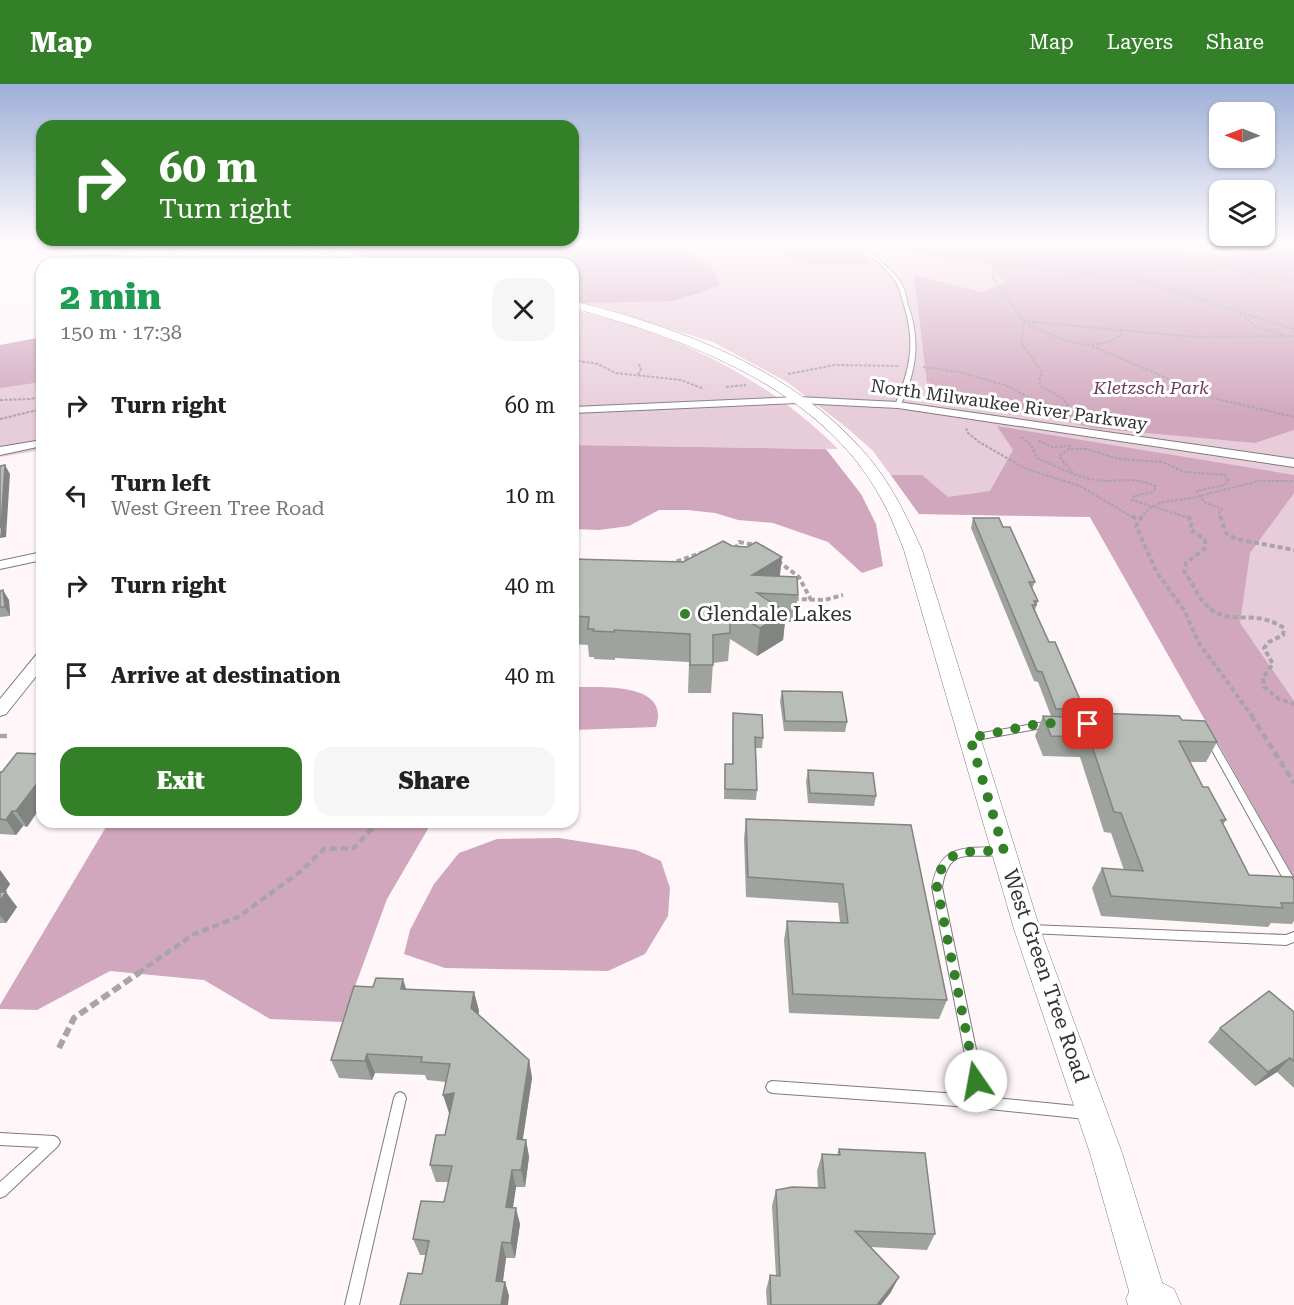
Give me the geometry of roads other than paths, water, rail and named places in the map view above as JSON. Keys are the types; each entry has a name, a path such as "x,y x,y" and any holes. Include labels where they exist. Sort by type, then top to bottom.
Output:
{"street":[{"name":"West Green Tree Road","path":"579,306 648,325 688,340 768,379 824,420 859,453 883,485 904,524 1027,929 1092,1113 1153,1303"},
{"name":"North Milwaukee River Parkway","path":"579,410 798,400 898,405 1294,463"},
{"path":"0,451 36,444"},
{"path":"0,565 36,557"},
{"path":"0,710 36,666"}],"lane":[{"path":"898,405 910,379 915,345 913,322 906,302"},
{"path":"970,738 1042,723 1065,724"},
{"path":"1200,735 1211,741 1294,888"},
{"path":"981,1102 937,887 938,872 953,854 1004,851"},
{"path":"1027,929 1286,940 1294,937"},
{"path":"772,1087 981,1102 1092,1113"},
{"path":"352,1305 400,1098"},
{"path":"0,1140 54,1142 0,1191"}],"place":[{"name":"Glendale Lakes","path":"685,614"}],"park label":[{"name":"Kletzsch Park","path":"1151,388"}]}
